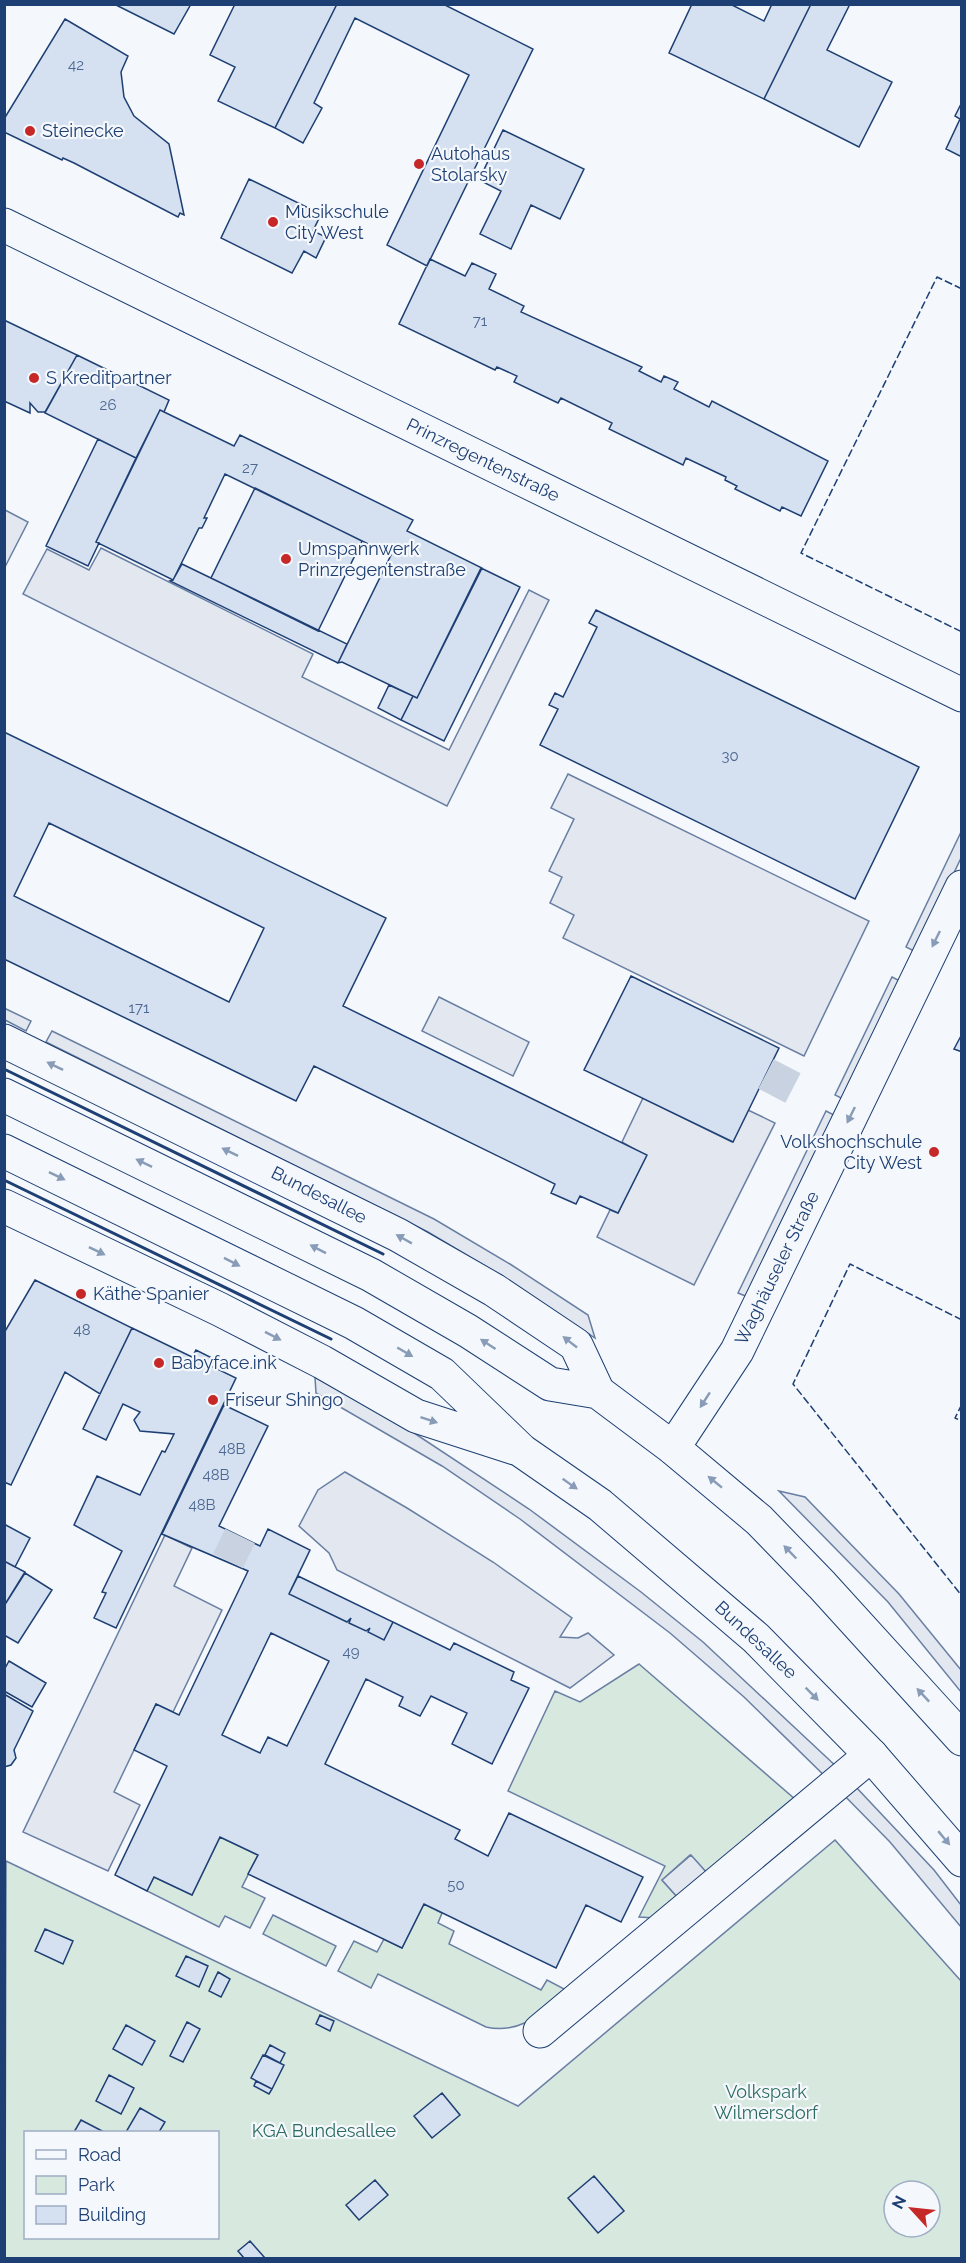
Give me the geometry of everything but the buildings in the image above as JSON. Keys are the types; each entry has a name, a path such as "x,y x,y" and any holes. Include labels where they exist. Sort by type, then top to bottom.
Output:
{"main road":[{"name":"Prinzregentenstraße","path":"4,225 962,695"},
{"name":"Waghäuseler Straße","path":"673,1448 737,1351 962,887"},
{"name":"Bundesallee","path":"4,1041 398,1235 494,1290 576,1345 598,1392"},
{"name":"Bundesallee","path":"4,1095 370,1275 468,1331 550,1384 598,1392 673,1448 759,1520 822,1585 962,1739"},
{"name":"Bundesallee","path":"4,1151 344,1318 442,1374 522,1451 600,1505 756,1638 872,1755 962,1860"},
{"name":"Bundesallee","path":"4,1206 219,1308 328,1365 416,1416 522,1451"},
{"path":"540,2031 872,1755"}],"green space":[{"path":"639,1664 796,1800 707,1873 690,1855 662,1880 679,1899 655,1918 639,1917 665,1866 508,1791 555,1691 580,1702"},
{"path":"220,1837 258,1855 242,1887 265,1898 250,1928 225,1916 219,1927 147,1891 154,1877 192,1895"},
{"path":"835,1840 961,1981 961,2258 5,2258 6,1861 518,2106"},
{"path":"424,1904 442,1913 438,1923 454,1931 449,1944 541,1990 547,1980 570,1992 531,2020 510,2028 499,2029 486,2027 378,1974 371,1988 338,1971 354,1941 377,1952 384,1939 402,1948"},
{"path":"273,1915 336,1946 326,1966 263,1934"}],"shaded area":[{"path":"5,510 28,522 5,567"},
{"path":"101,548 313,654 302,677 449,750 529,590 549,600 447,806 23,594 47,549 89,570"},
{"path":"568,774 869,921 804,1056 563,938 574,915 550,903 562,877 549,871 574,819 551,808"},
{"path":"961,832 961,858 916,952 906,947"},
{"path":"892,977 902,982 845,1100 835,1095"},
{"path":"439,997 529,1042 513,1076 422,1031"},
{"path":"4,1008 31,1021 26,1031 5,1020"},
{"path":"52,1031 434,1219 510,1264 588,1315 595,1338 502,1276 428,1232 46,1042"},
{"path":"643,1098 732,1142 748,1110 775,1123 694,1285 597,1237 610,1210 618,1213 646,1156 622,1142"},
{"path":"826,1111 836,1116 748,1297 738,1293"},
{"path":"315,1377 408,1429 529,1509 641,1592 703,1642 839,1769 934,1870 961,1905 961,1927 890,1842 835,1786 744,1697 670,1633 520,1519 442,1466 316,1393"},
{"path":"345,1472 493,1562 572,1618 560,1637 578,1638 588,1633 614,1655 570,1688 337,1570 329,1553 299,1526 318,1490"},
{"path":"779,1491 805,1497 899,1594 961,1670 961,1692 888,1602"},
{"path":"165,1535 192,1548 174,1586 222,1610 173,1712 156,1704 114,1792 140,1805 108,1871 23,1832"},
{"path":"691,1855 707,1873 679,1899 662,1880"}],"tunnel":[{"path":"766,1074 793,1088"},
{"path":"228,1561 240,1536"}],"fence":[{"path":"962,289 937,277 801,553 962,632"},
{"path":"962,1320 850,1264 793,1384 962,1596"},
{"path":"962,1404 955,1418 962,1421"}],"wall":[{"path":"4,1069 383,1254"},
{"path":"4,1180 331,1339"}],"place":[{"name":"Steinecke","path":"30,131"},
{"name":"Autohaus Stolarsky","path":"419,164"},
{"name":"Musikschule City West","path":"273,222"},
{"name":"S Kreditpartner","path":"34,378"},
{"name":"Umspannwerk Prinzregentenstraße","path":"286,559"},
{"name":"Volkshochschule City West","path":"934,1152"},
{"name":"Käthe Spanier","path":"81,1294"},
{"name":"Babyface.ink","path":"159,1363"},
{"name":"Friseur Shingo","path":"213,1400"}],"park label":[{"name":"Volkspark Wilmersdorf","path":"766,2102"},
{"name":"KGA Bundesallee","path":"324,2131"}]}
